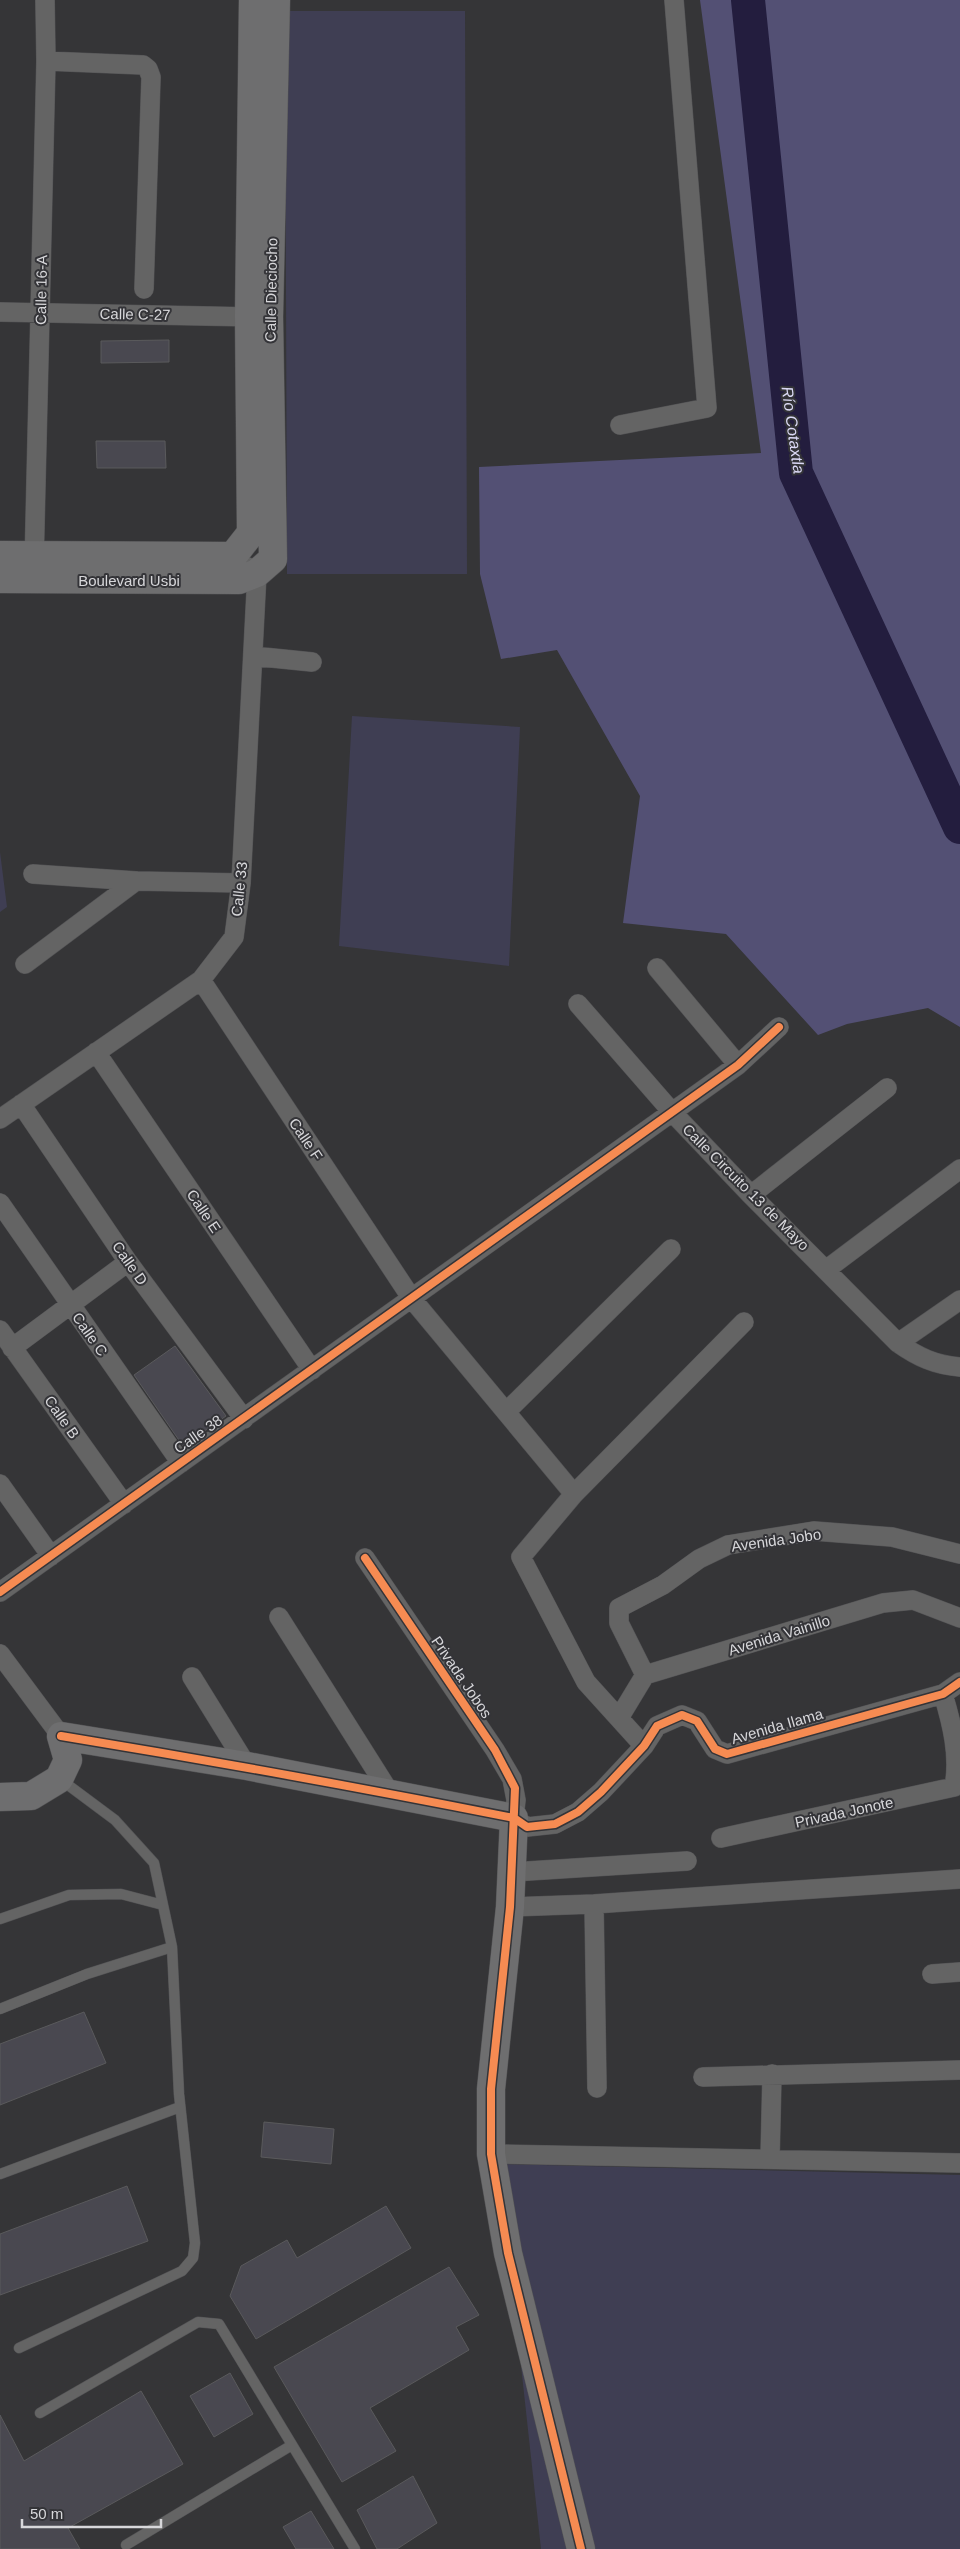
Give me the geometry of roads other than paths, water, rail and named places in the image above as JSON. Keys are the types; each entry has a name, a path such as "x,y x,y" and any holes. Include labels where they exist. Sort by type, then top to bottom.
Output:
{"street":[{"name":"Calle 16-A","path":"34,568 46,61 45,0"},
{"name":"Calle Dieciocho","path":"253,0 259,317 273,559 257,573"},
{"name":"Calle Dieciocho","path":"233,556 251,533 259,317 276,0"},
{"path":"620,425 707,408 674,0"},
{"path":"46,61 143,65 148,69 151,77 144,289"},
{"name":"Calle C-27","path":"0,312 259,317"},
{"name":"Boulevard Usbi","path":"0,555 34,568 238,580 257,573"},
{"path":"233,556 257,573"},
{"name":"Boulevard Usbi","path":"0,579 34,568 233,556"},
{"name":"Calle 33","path":"0,1119 200,980 234,937 241,883 257,573"},
{"path":"253,656 312,662"},
{"path":"33,874 136,881 241,883"},
{"path":"25,964 136,881"},
{"path":"657,968 738,1065"},
{"name":"Calle F","path":"200,980 412,1299 574,1494"},
{"name":"Calle Circuito 13 de Mayo","path":"578,1004 672,1112 751,1195 827,1269 898,1343 918,1357 943,1366 960,1367"},
{"name":"Calle 38","path":"0,1592 738,1065 779,1027"},
{"name":"Calle E","path":"96,1052 312,1370"},
{"path":"751,1195 887,1088"},
{"name":"Calle D","path":"21,1104 128,1262 244,1419"},
{"path":"827,1269 960,1169"},
{"name":"Calle C","path":"0,1204 181,1464"},
{"path":"506,1412 672,1249"},
{"path":"12,1348 128,1262"},
{"path":"898,1343 960,1300"},
{"path":"644,1746 586,1682 521,1557 574,1494 744,1322"},
{"name":"Calle B","path":"0,1330 124,1504"},
{"path":"0,1484 51,1556"},
{"name":"Avenida Jobo","path":"645,1675 619,1623 619,1608 663,1585 699,1559 728,1545 814,1531 892,1537 960,1554"},
{"name":"Privada Jobos","path":"365,1558 508,1772 515,1788 514,1818"},
{"name":"Avenida Vainillo","path":"645,1675 883,1603 912,1600 960,1618"},
{"path":"279,1617 390,1793"},
{"path":"0,1654 61,1736 68,1760 59,1779 31,1796 0,1797"},
{"path":"619,1718 645,1675"},
{"path":"192,1677 247,1766"},
{"name":"Avenida Ilama","path":"514,1818 527,1827 555,1824 578,1812 601,1792 644,1746 658,1726 682,1716 696,1721 716,1749 728,1754 943,1694 960,1682"},
{"path":"943,1694 958,1739"},
{"path":"61,1736 247,1766 514,1818 510,1907 491,2089 490,2154 508,2253 581,2549"},
{"name":"Privada Jonote","path":"721,1838 954,1787 958,1775 958,1739"},
{"path":"512,1872 687,1861"},
{"path":"510,1907 594,1904 960,1879"},
{"path":"594,1904 597,2088"},
{"path":"932,1974 960,1972"},
{"path":"703,2077 960,2070"},
{"path":"770,2159 772,2074"},
{"path":"490,2154 960,2163"}],"lane":[{"path":"19,2348 182,2271 193,2258 195,2242 180,2107 172,1947 154,1863 115,1820 59,1779"},
{"path":"0,1919 69,1895 121,1894 163,1905"},
{"path":"0,2009 87,1974 172,1947"},
{"path":"0,2174 180,2107"},
{"path":"40,2413 198,2322 218,2324 355,2549"},
{"path":"126,2545 292,2445"}],"waterway":[{"name":"Río Cotaxtla","path":"748,0 796,473 960,827"}]}
